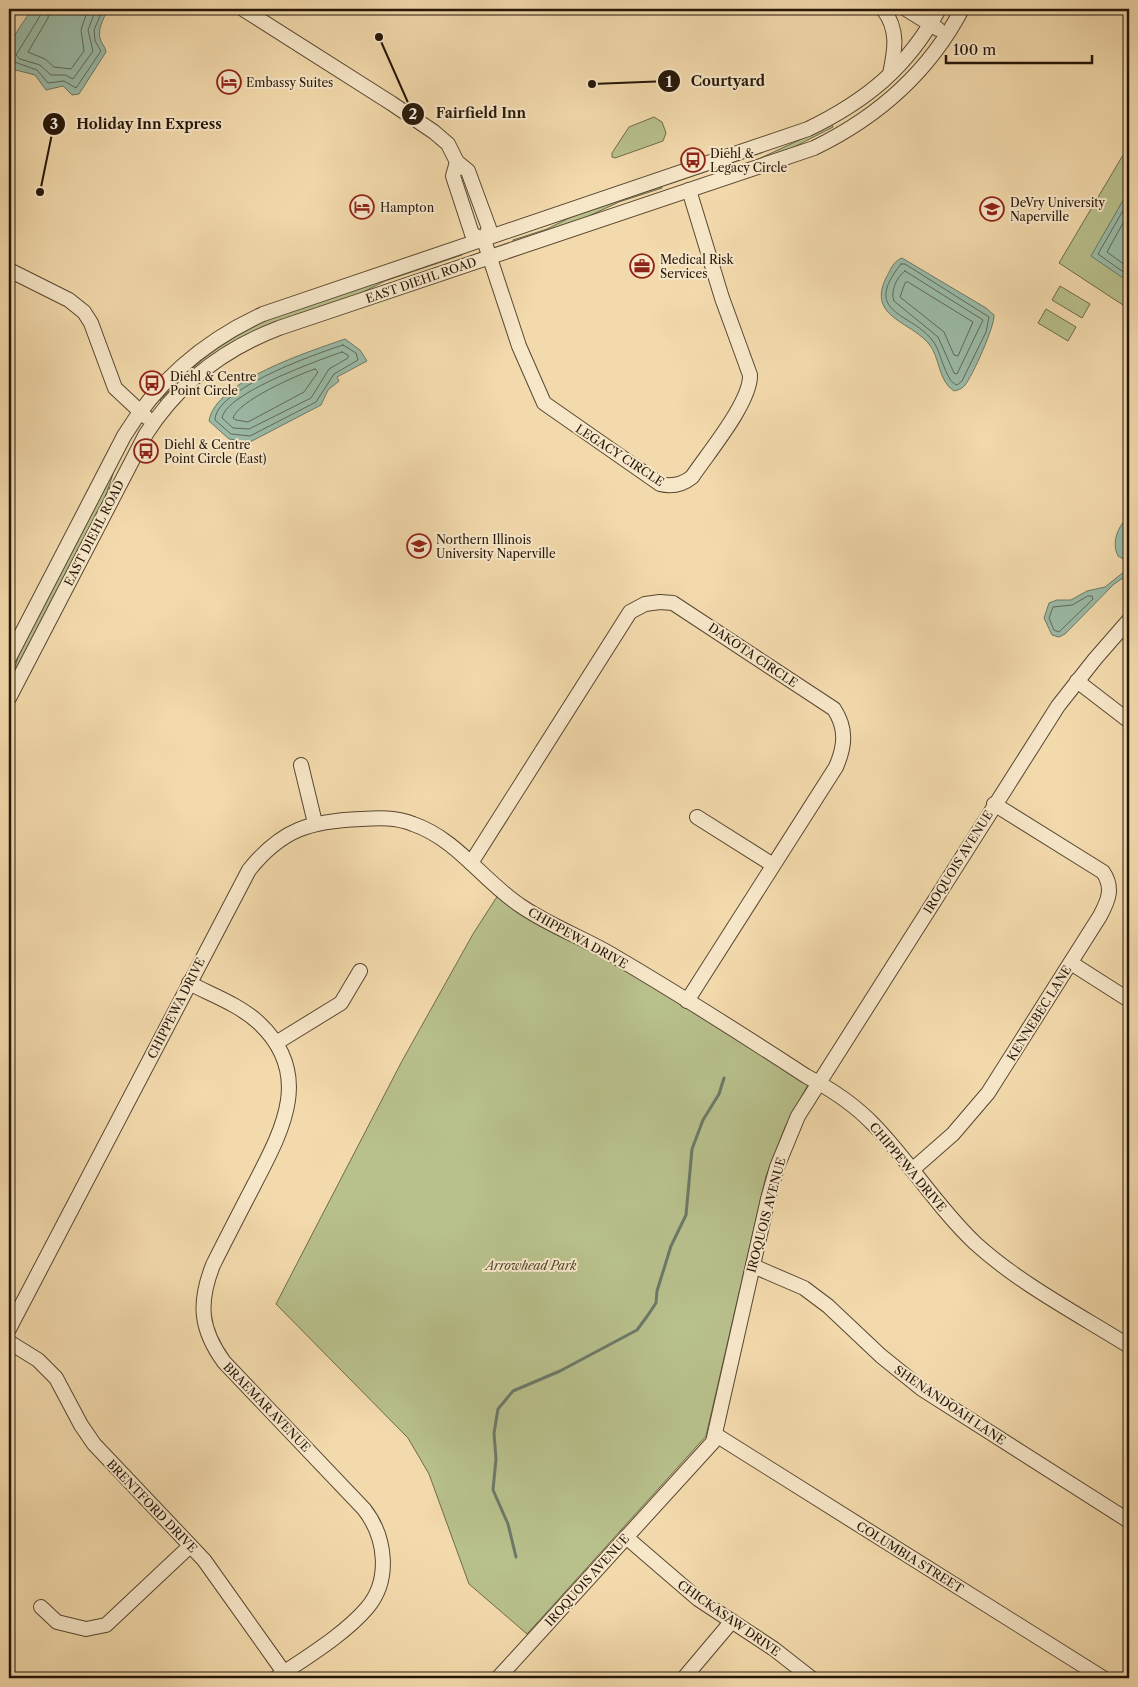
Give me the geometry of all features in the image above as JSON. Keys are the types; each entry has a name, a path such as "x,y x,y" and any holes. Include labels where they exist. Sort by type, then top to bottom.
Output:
{"street":[{"path":"243,9 434,132 448,144 457,162 453,176 472,234 484,240"},
{"path":"883,9 891,23 895,36 889,76"},
{"path":"906,9 947,35"},
{"path":"940,9 959,14"},
{"name":"EAST DIEHL ROAD","path":"9,658 124,436 139,411 188,358 216,338 249,320 304,299 808,130 850,107 889,76 931,24 940,9"},
{"name":"EAST DIEHL ROAD","path":"9,698 153,422 183,387 221,357 240,345 279,328 814,148 853,128 878,111 910,82 947,35 959,14"},
{"name":"LEGACY CIRCLE","path":"484,240 519,346 544,403 660,484 678,485 692,477 744,400 750,383 750,376 722,298 689,190"},
{"path":"9,270 69,300 84,312 91,323 115,388 153,422"},
{"name":"DAKOTA CIRCLE","path":"471,862 630,612 645,604 666,602 682,608 834,709 840,717 844,739 836,767 687,1001"},
{"name":"IROQUOIS AVENUE","path":"498,1678 713,1442 777,1167 798,1116 1034,741 1077,681 1129,620"},
{"path":"1077,681 1129,721"},
{"path":"301,765 315,823"},
{"name":"KENNEBEC LANE","path":"912,1170 954,1134 988,1093 1107,904 1110,886 1103,872 994,804"},
{"path":"697,817 773,864"},
{"name":"CHIPPEWA DRIVE","path":"9,1330 249,870 266,850 279,840 315,823 383,818 413,823 442,839 471,862 505,895 520,905 561,930 613,955 818,1083 834,1091 872,1123 948,1213 981,1247 1032,1284 1129,1346"},
{"path":"1071,963 1129,1000"},
{"path":"276,1043 341,1003 360,971"},
{"name":"BRAEMAR AVENUE","path":"189,984 246,1013 258,1022 276,1043 287,1075 289,1094 287,1114 278,1138 213,1265 203,1295 205,1325 214,1349 224,1362 368,1514 380,1537 383,1562 377,1592 368,1607 356,1620 283,1676"},
{"name":"SHENANDOAH LANE","path":"753,1266 804,1288 817,1296 881,1356 922,1389 1129,1520"},
{"name":"BRENTFORD DRIVE","path":"9,1342 34,1357 47,1368 61,1386 81,1425 94,1444 190,1546 219,1580 283,1676"},
{"name":"COLUMBIA STREET","path":"716,1435 1103,1678"},
{"name":"CHICKASAW DRIVE","path":"626,1537 673,1579 774,1649 811,1678"},
{"path":"41,1606 57,1622 86,1628 106,1625 190,1546"},
{"path":"684,1678 732,1621"}],"green space":[{"path":"654,117 662,122 666,133 663,141 615,158 612,157 612,153 629,127"},
{"path":"832,125 833,127 790,149 754,161"},
{"path":"1129,145 1129,309 1059,263"},
{"path":"661,185 662,188 619,202 578,221 513,243 513,240 547,229 585,210"},
{"path":"462,252 462,255 385,281 351,298 266,327 162,403 160,400 215,349 251,324"},
{"path":"1060,286 1090,304 1082,318 1052,300"},
{"path":"1046,309 1076,327 1068,341 1038,323"},
{"path":"132,433 114,471 103,504 9,687 21,647"},
{"name":"Arrowhead Park","path":"500,892 550,925 811,1079 785,1127 766,1176 706,1436 527,1634 469,1584 429,1474 408,1438 276,1304 402,1061 473,934"}],"water":[{"path":"32,9 108,9 99,33 106,52 79,94 72,95 63,86 46,90 35,75 12,69 10,60 11,45"},
{"path":"1129,190 1129,282 1091,256"},
{"path":"902,258 986,308 994,315 991,329 978,362 964,386 960,389 954,391 949,387 942,375 933,349 929,344 921,336 893,317 886,310 882,302 882,291 886,278 894,264"},
{"path":"345,339 360,350 367,361 337,377 339,381 328,390 321,405 250,442 229,439 209,421 215,406 228,393 246,381 310,351"},
{"path":"1129,516 1129,574 1114,584 1065,634 1059,637 1052,635 1044,618 1049,603 1057,600 1071,600 1087,591 1105,587 1125,571 1127,561 1118,556 1115,545 1119,529"}],"waterway":[{"path":"516,1557 508,1524 493,1490 496,1459 494,1433 498,1409 513,1391 560,1371 637,1330 648,1315 656,1303 657,1291 671,1246 686,1215 692,1149 703,1120 719,1094 724,1078"}],"place":[{"name":"Fairfield Inn","path":"379,37"},
{"name":"Embassy Suites","path":"229,82"},
{"name":"Courtyard","path":"592,84"},
{"name":"Diehl & Legacy Circle","path":"693,160"},
{"name":"Holiday Inn Express","path":"40,192"},
{"name":"Hampton","path":"362,207"},
{"name":"DeVry University Naperville","path":"992,209"},
{"name":"Medical Risk Services","path":"642,266"},
{"name":"Diehl & Centre Point Circle","path":"152,383"},
{"name":"Diehl & Centre Point Circle (East)","path":"146,451"},
{"name":"Northern Illinois University Naperville","path":"419,546"}]}
